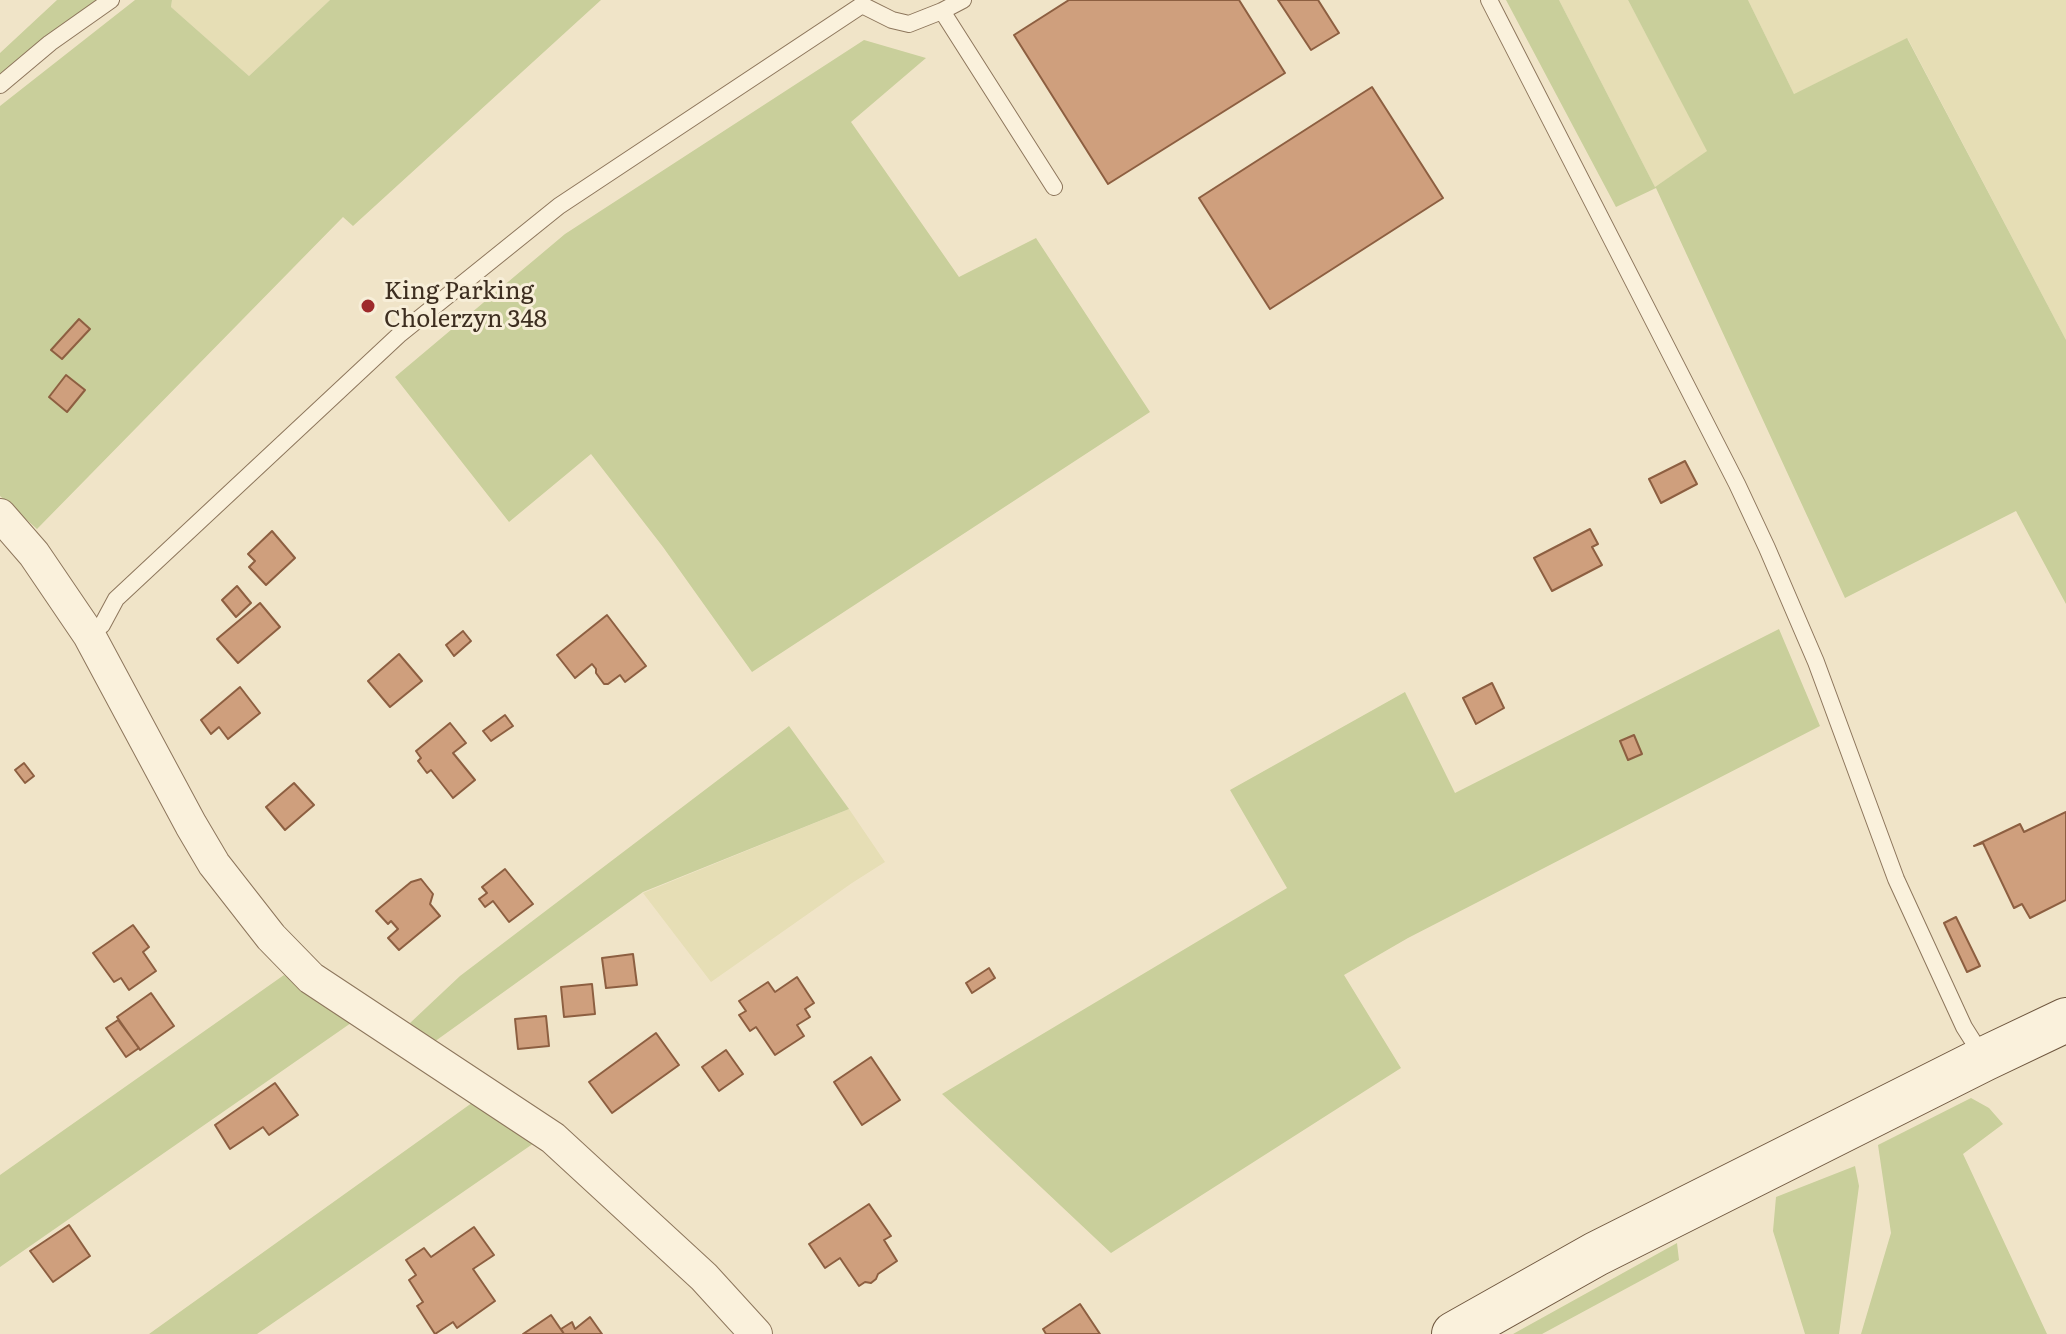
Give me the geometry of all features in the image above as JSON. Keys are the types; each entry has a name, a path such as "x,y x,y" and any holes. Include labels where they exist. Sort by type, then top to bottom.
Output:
{"main road":[{"path":"1454,1334 1596,1254 2066,1020"}],"street":[{"path":"0,515 34,554 89,635 214,864 271,937 311,978 553,1138 704,1277 756,1334"}],"lane":[{"path":"0,85 50,43 111,0"},
{"path":"89,635 102,625 116,599 400,334 559,206 862,5 892,20 909,24 963,0"},
{"path":"1489,0 1767,548 1816,662 1896,879 1964,1027 1984,1059"},
{"path":"942,11 1054,187"}],"shaded area":[{"path":"172,0 330,0 249,76 171,7"},
{"path":"1559,0 1628,0 1708,151 1655,187"},
{"path":"1748,0 2066,0 2066,340 1908,39 1794,94"},
{"path":"849,809 885,862 711,982 643,893"}],"green space":[{"path":"57,0 101,0 0,78 0,53"},
{"path":"135,0 172,0 171,7 249,76 330,0 601,0 353,226 343,217 37,529 0,496 0,106"},
{"path":"1506,0 1559,0 1655,187 1707,151 1628,0 1748,0 1794,94 1907,38 2066,340 2066,604 2016,511 1845,598 1656,188 1616,207"},
{"path":"864,40 926,58 851,122 959,277 1036,238 1150,412 752,672 663,547 591,454 509,522 395,377 565,234"},
{"path":"1779,629 1820,726 1408,938 1344,975 1401,1068 1111,1253 942,1094 1287,888 1230,790 1405,692 1455,793"},
{"path":"789,726 849,809 643,892 434,1042 410,1023 460,976"},
{"path":"284,975 351,1023 0,1267 0,1175"},
{"path":"1971,1098 1989,1108 2003,1124 1963,1154 2047,1334 1861,1334 1891,1233 1878,1145"},
{"path":"476,1100 537,1141 257,1334 149,1334"},
{"path":"1855,1166 1859,1186 1839,1334 1805,1334 1773,1231 1776,1197"},
{"path":"1677,1243 1679,1260 1542,1334 1513,1334"}],"building":[{"path":"1069,0 1239,0 1285,73 1108,184 1014,35"},
{"path":"1278,0 1318,0 1339,33 1311,50"},
{"path":"1372,87 1443,198 1270,309 1199,198"},
{"path":"79,319 90,329 62,359 51,350"},
{"path":"66,375 85,390 67,412 49,397"},
{"path":"1685,461 1697,484 1661,503 1649,479"},
{"path":"1590,529 1598,544 1592,547 1602,565 1552,591 1534,558"},
{"path":"272,531 295,558 266,585 249,567 255,561 248,554"},
{"path":"237,586 251,603 236,617 222,600"},
{"path":"260,603 280,627 238,663 217,639"},
{"path":"607,615 646,666 625,682 620,675 604,684 592,664 575,678 557,655"},
{"path":"463,631 471,641 454,656 446,645"},
{"path":"399,654 422,681 390,707 368,681"},
{"path":"1492,683 1504,708 1476,724 1463,698"},
{"path":"240,687 260,713 228,739 219,727 211,734 201,720"},
{"path":"505,715 513,726 491,741 483,731"},
{"path":"450,723 466,743 453,753 475,780 453,798 431,770 427,773 418,761 421,758 416,751"},
{"path":"1634,735 1642,754 1628,760 1620,741"},
{"path":"24,763 34,776 25,783 15,770"},
{"path":"294,783 314,805 285,830 266,807"},
{"path":"2066,812 2066,900 2030,918 2022,904 2014,908 1983,843 1974,846 2020,824 2024,832"},
{"path":"505,869 533,904 509,922 493,901 485,907 479,899 487,893 482,887"},
{"path":"421,879 433,894 430,904 440,916 399,950 388,938 398,929 391,921 388,924 376,911 411,882"},
{"path":"1956,917 1980,966 1967,972 1944,923"},
{"path":"133,925 149,947 143,952 156,971 129,990 121,978 114,982 93,953"},
{"path":"633,954 637,985 606,988 602,958"},
{"path":"989,968 995,978 972,993 966,983"},
{"path":"797,977 814,1003 805,1009 810,1017 797,1025 804,1036 775,1055 756,1027 750,1031 739,1015 746,1011 739,1001 768,982 775,992"},
{"path":"592,984 595,1014 564,1017 561,987"},
{"path":"151,993 174,1026 140,1050 117,1017"},
{"path":"546,1016 549,1046 518,1049 515,1019"},
{"path":"118,1020 139,1048 126,1057 106,1028"},
{"path":"656,1033 679,1065 612,1113 589,1082"},
{"path":"726,1050 743,1074 719,1091 702,1067"},
{"path":"871,1057 900,1100 862,1125 834,1082"},
{"path":"275,1083 298,1115 269,1135 263,1127 230,1149 215,1125"},
{"path":"869,1204 891,1236 884,1240 897,1261 871,1283 865,1282 859,1286 840,1258 825,1268 809,1244"},
{"path":"69,1225 90,1256 53,1282 30,1251"},
{"path":"474,1227 494,1255 473,1269 495,1301 457,1328 453,1322 435,1334 417,1306 423,1302 409,1280 416,1275 406,1260 424,1248 431,1257"},
{"path":"1080,1304 1100,1334 1046,1334 1043,1329"},
{"path":"551,1315 564,1334 523,1334"},
{"path":"590,1317 602,1334 564,1334 561,1329 572,1322 575,1329"}],"place":[{"name":"King Parking Cholerzyn 348","path":"368,306"}]}
